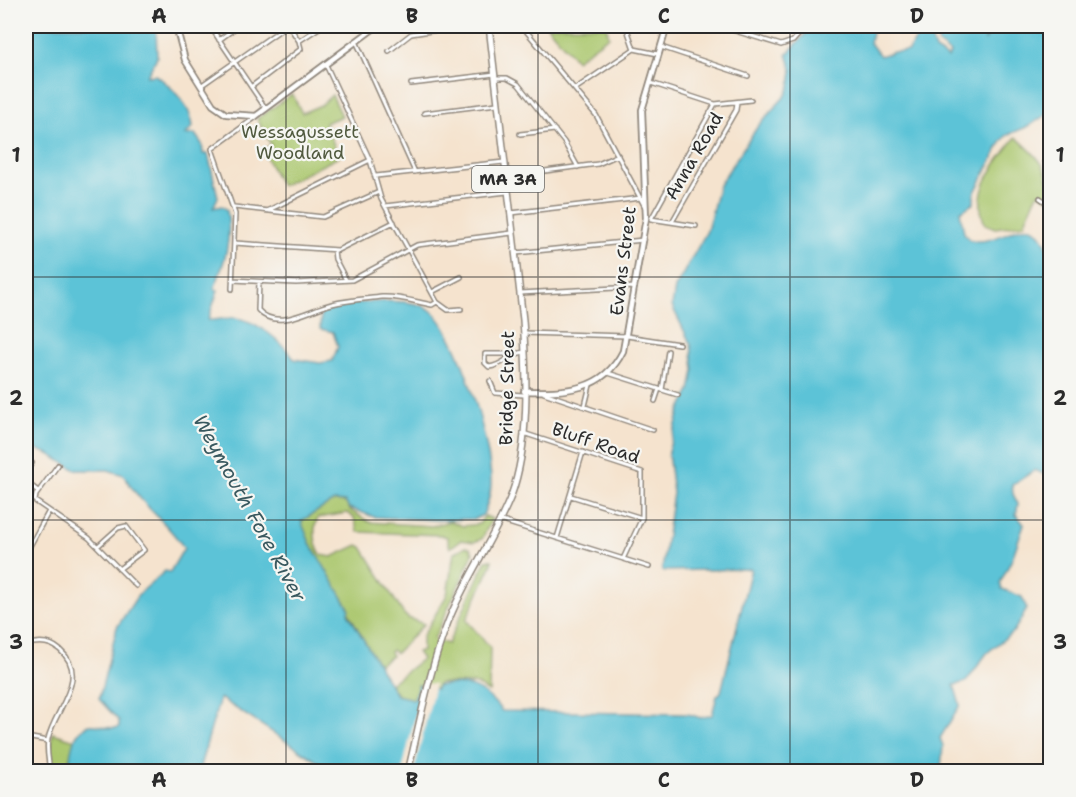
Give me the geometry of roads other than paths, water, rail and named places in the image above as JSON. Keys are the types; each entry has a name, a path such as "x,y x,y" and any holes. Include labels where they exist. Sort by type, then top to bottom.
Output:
{"main road":[{"name":"Bridge Street","path":"408,771 444,633 460,595 500,520 518,474 523,433 524,333 489,26"}],"street":[{"path":"176,26 185,60 221,112 256,116"},
{"path":"210,26 266,110"},
{"path":"219,40 238,26"},
{"path":"201,85 287,26 299,42 299,52 251,87"},
{"path":"299,42 322,26"},
{"path":"232,289 235,243 234,207 212,153 215,146 326,65 370,28 377,26"},
{"path":"443,26 450,28"},
{"path":"389,51 411,34 472,26"},
{"path":"522,26 596,115 645,208"},
{"path":"626,26 634,49"},
{"name":"Evans Street","path":"524,393 571,391 590,385 608,373 620,358 627,336 648,219 645,208 642,115 649,83 667,26"},
{"path":"719,26 781,45 793,41 806,26"},
{"path":"356,42 415,172"},
{"path":"661,46 748,76"},
{"path":"574,89 634,49 658,54"},
{"path":"326,65 370,160 385,206 437,302 448,310 461,309"},
{"path":"411,84 495,76 515,81 555,130 578,167"},
{"path":"649,83 715,104 751,100"},
{"name":"Anna Road","path":"672,222 736,110 737,102"},
{"path":"424,113 499,104"},
{"path":"696,226 648,219 715,104"},
{"path":"520,134 555,130"},
{"path":"1050,148 1045,160 1050,176"},
{"path":"507,176 598,164 618,155"},
{"path":"268,211 370,160"},
{"path":"376,176 506,162"},
{"path":"234,207 313,218 327,217 379,192"},
{"path":"385,206 509,192"},
{"path":"512,213 641,198"},
{"path":"1040,198 1050,205"},
{"path":"235,243 343,249 394,222"},
{"path":"233,280 296,283 346,280 362,277 422,244 514,232"},
{"path":"516,254 643,240"},
{"path":"334,250 334,258 346,280"},
{"path":"432,292 461,277"},
{"path":"259,282 258,310 264,315 277,319 301,316 332,304 356,300 386,297 431,305 437,302"},
{"path":"520,293 635,287"},
{"path":"524,333 627,336 679,344"},
{"path":"655,401 660,389 668,351"},
{"path":"512,354 498,366 489,367 485,363 485,354 525,352"},
{"path":"608,373 678,395"},
{"path":"490,381 495,393 524,393"},
{"path":"585,406 590,385"},
{"path":"538,391 653,430"},
{"name":"Bluff Road","path":"523,433 642,472 642,518 623,559"},
{"path":"557,538 583,452"},
{"path":"26,472 32,463"},
{"path":"58,465 34,499 98,546 136,586"},
{"path":"26,482 38,492"},
{"path":"570,496 642,518"},
{"path":"26,553 49,511"},
{"path":"500,520 649,567"},
{"path":"98,546 118,528 126,526 144,550 119,568"},
{"path":"1050,530 1046,543 1050,550"},
{"path":"26,645 36,642 50,644 62,652 71,665 71,690 53,721 48,741 50,771"},
{"path":"26,737 48,741"}],"water":[{"name":"Weymouth Fore River","path":"26,26 156,26 157,57 147,76 155,75 161,79 185,105 193,127 185,135 195,134 202,144 203,154 208,154 218,197 213,208 222,206 227,210 229,231 227,250 214,289 218,290 208,320 233,318 253,323 269,333 294,359 320,363 332,361 338,347 333,332 320,329 321,313 344,305 359,303 406,302 429,309 441,321 452,340 472,391 486,444 491,484 490,496 483,515 475,519 437,520 374,517 349,508 345,502 334,501 301,521 310,543 349,608 348,613 396,695 414,699 418,685 436,689 437,686 457,684 481,691 502,711 688,714 701,718 712,715 717,696 721,692 751,569 662,571 673,493 668,452 680,411 690,391 694,370 691,345 672,306 675,288 707,231 719,185 758,126 786,95 792,70 787,54 813,26 873,26 870,43 880,56 908,51 918,36 929,32 935,50 948,58 950,53 938,44 939,26 985,26 985,41 990,31 1007,26 1050,26 1050,112 1029,126 1007,135 974,194 974,203 960,212 964,233 970,240 983,241 1026,228 1035,230 1043,238 1050,255 1050,477 1035,470 1012,485 1018,504 1016,515 1024,524 1012,559 1000,583 1002,589 1022,597 1027,609 1014,631 987,653 966,682 954,685 960,705 940,738 943,746 941,767 935,768 935,772 332,771 220,698 200,766 206,771 71,771 71,751 79,732 90,725 119,727 119,721 99,699 117,627 138,595 165,571 170,572 184,548 170,529 137,495 124,475 108,470 76,470 49,454 26,445"}],"railway":[{"path":"229,767 237,772"}],"park label":[{"name":"Wessagussett Woodland","path":"300,142"}]}
